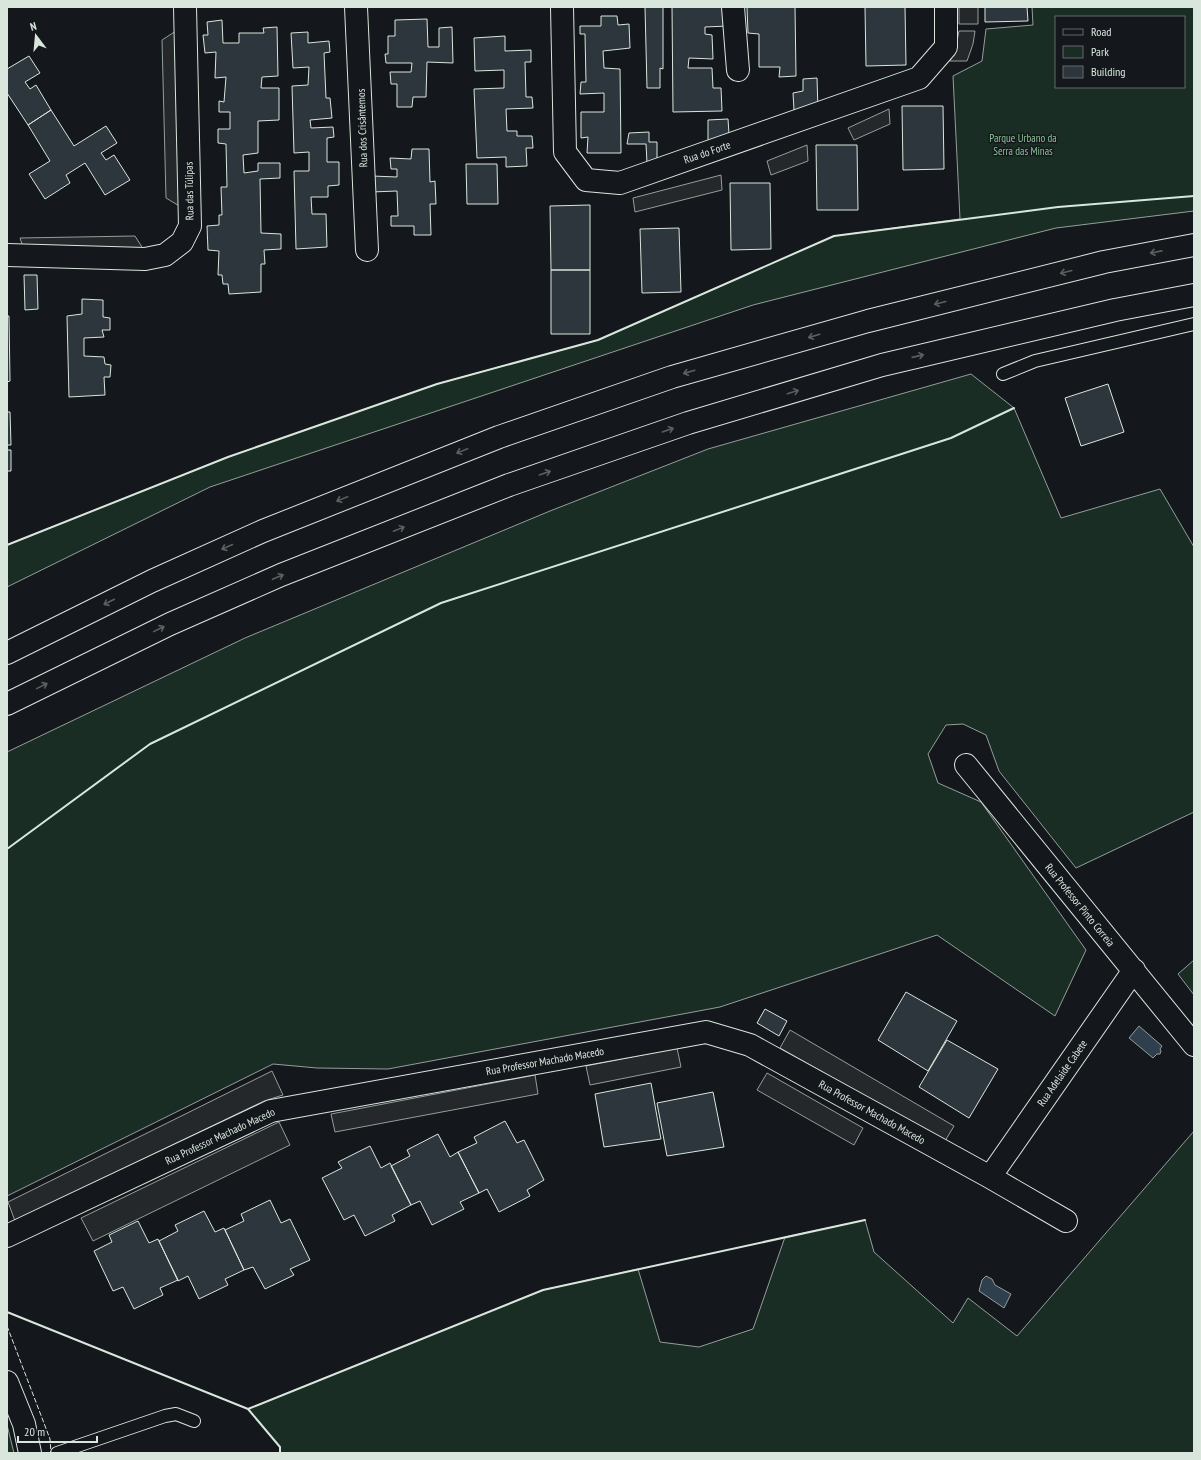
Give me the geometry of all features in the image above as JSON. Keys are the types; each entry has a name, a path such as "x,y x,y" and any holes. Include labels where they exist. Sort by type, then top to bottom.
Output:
{"main road":[{"name":"Rua das Túlipas","path":"7,254 145,259 166,255 182,242 190,226 185,7"},
{"name":"Rua dos Crisântemos","path":"356,7 367,250"},
{"name":"Rua do Forte","path":"562,7 565,152 586,180 620,183 919,78 946,47 946,7"},
{"path":"733,7 738,70"},
{"path":"7,653 152,581 263,531 499,437 672,377 868,321 1104,262 1194,245"},
{"path":"7,704 170,624 281,575 509,485 673,428 882,365 1115,310 1194,295"},
{"name":"Rua Professor Pinto Correia","path":"966,765 1194,1045"},
{"name":"Rua Adelaide Cabete","path":"990,1176 1134,970"},
{"name":"Rua Professor Machado Macedo","path":"7,1236 271,1111 706,1032 750,1045 990,1176 1066,1222"},
{"path":"7,1382 24,1424 30,1453"}],"lane":[{"path":"1003,374 1035,361 1194,324"},
{"path":"57,1453 165,1416 176,1414 194,1421"}],"green space":[{"name":"Parque Urbano da Serra das Minas","path":"1032,7 1194,7 1194,211 1056,228 753,305 210,487 7,587 7,545 228,457 437,384 598,340 834,236 960,219 953,76 982,61 986,29 1033,25"},
{"path":"971,374 1014,408 1061,518 1160,489 1194,547 1194,812 1076,868 999,771 986,735 963,724 946,725 928,754 938,783 981,802 1086,950 1055,1016 937,935 720,1007 388,1069 317,1068 273,1064 7,1196 7,752 245,638 550,511 708,449"},
{"path":"1194,960 1194,995 1178,974"},
{"path":"1194,1131 1194,1453 280,1453 280,1447 248,1409 543,1290 638,1269 660,1342 699,1347 753,1329 785,1237 865,1220 874,1252 953,1323 968,1298 1017,1336"},
{"path":"7,1425 14,1453 7,1453"}],"shaded area":[{"path":"959,7 978,7 978,24 959,24"},
{"path":"176,31 181,207 166,198 162,40"},
{"path":"959,31 975,31 973,44 967,61 950,61 956,46"},
{"path":"889,109 890,124 854,140 848,128"},
{"path":"807,145 808,161 771,175 767,161"},
{"path":"721,175 722,190 635,212 633,198"},
{"path":"135,236 145,252 25,253 20,238"},
{"path":"790,1030 954,1126 945,1141 780,1048"},
{"path":"677,1048 681,1067 590,1085 586,1066"},
{"path":"272,1071 283,1095 264,1101 15,1221 8,1202"},
{"path":"767,1073 863,1128 854,1145 757,1090"},
{"path":"535,1075 538,1094 335,1132 331,1114"},
{"path":"279,1122 290,1145 93,1241 81,1218"}],"water":[{"path":"1139,1026 1162,1046 1160,1049 1160,1054 1157,1054 1153,1058 1129,1038"},
{"path":"986,1276 992,1279 995,1285 1011,1294 1004,1308 979,1291 982,1280"}],"building":[{"path":"645,7 663,7 663,69 660,68 660,88 647,88"},
{"path":"672,7 727,7 728,26 705,27 705,34 712,35 713,59 689,58 688,68 712,68 713,88 721,88 722,111 673,112"},
{"path":"747,7 795,7 796,76 779,77 780,67 759,67 759,34 748,33"},
{"path":"865,7 905,7 906,65 866,66"},
{"path":"985,7 1027,7 1028,21 985,22"},
{"path":"601,16 617,16 618,25 629,24 630,48 603,51 604,68 620,69 621,153 587,153 588,137 581,138 581,112 604,112 604,93 580,94 581,82 586,82 585,34 580,34 580,26 601,26"},
{"path":"427,19 428,47 439,47 439,28 452,27 453,63 427,62 426,97 413,97 412,107 397,107 397,84 391,84 390,72 411,72 412,63 386,63 385,54 388,54 388,36 395,36 395,20"},
{"path":"222,20 223,43 239,43 239,33 264,33 263,28 277,27 278,76 262,77 261,88 279,88 279,120 258,121 258,153 243,155 244,173 258,171 258,163 280,163 280,178 260,179 261,233 281,234 281,249 264,250 265,264 261,264 261,292 229,294 228,284 223,284 222,275 218,275 219,251 208,250 207,226 219,225 219,215 222,215 221,187 227,187 226,144 218,143 218,129 230,129 230,112 219,112 219,101 224,102 226,77 215,78 216,52 205,53 203,35 208,35 207,22"},
{"path":"308,32 308,43 329,41 330,52 324,53 326,98 330,98 332,118 310,120 311,128 333,127 334,137 327,138 327,162 339,162 339,185 328,186 328,197 311,197 312,214 326,214 327,247 296,249 294,171 309,171 309,152 294,153 292,86 308,85 309,67 293,68 291,33"},
{"path":"505,36 505,51 531,50 531,62 525,62 526,97 532,97 533,108 506,109 507,131 517,131 517,136 532,136 533,148 526,148 527,166 506,167 506,157 477,158 474,89 504,88 504,70 475,71 474,38"},
{"path":"29,56 40,73 25,82 30,89 36,85 51,110 28,125 7,93 7,69"},
{"path":"817,78 818,110 794,110 793,93 803,91 803,79"},
{"path":"902,106 943,106 944,169 903,170"},
{"path":"51,110 74,146 106,126 117,143 101,153 106,160 114,155 130,180 105,195 85,163 66,175 70,183 45,199 29,174 50,161 28,125"},
{"path":"728,119 729,134 708,144 708,120"},
{"path":"649,132 649,142 657,142 657,162 647,163 646,144 627,144 629,133"},
{"path":"816,145 857,145 858,210 817,210"},
{"path":"412,149 429,149 430,182 435,181 436,204 430,204 431,235 414,235 414,226 391,226 391,216 398,216 397,191 371,192 372,176 397,177 397,169 391,169 390,158 411,159"},
{"path":"466,164 497,164 498,204 467,204"},
{"path":"730,183 770,183 771,249 731,250"},
{"path":"590,205 590,270 551,270 550,206"},
{"path":"679,228 681,292 642,293 640,229"},
{"path":"551,270 590,270 590,334 551,334"},
{"path":"24,275 37,275 38,309 25,310"},
{"path":"82,299 103,300 103,317 110,318 110,330 102,330 104,337 84,338 84,356 104,357 105,364 111,365 110,377 104,377 105,395 69,397 67,316 82,314"},
{"path":"7,316 9,316 10,381 7,382"},
{"path":"1108,384 1124,432 1081,446 1065,398"},
{"path":"7,412 10,412 11,445 7,445"},
{"path":"7,450 11,450 11,471 7,471"},
{"path":"906,992 957,1021 928,1071 878,1040"},
{"path":"765,1009 787,1021 779,1036 757,1023"},
{"path":"947,1040 998,1069 969,1118 919,1087"},
{"path":"651,1083 661,1139 604,1147 595,1094"},
{"path":"713,1092 724,1147 667,1156 657,1103"},
{"path":"505,1121 517,1143 524,1140 544,1180 527,1190 530,1196 499,1212 487,1189 479,1193 458,1152 477,1143 474,1137"},
{"path":"438,1134 450,1157 458,1152 479,1193 460,1202 464,1209 432,1225 420,1201 411,1205 391,1166 410,1156 407,1150"},
{"path":"370,1146 381,1168 390,1163 411,1205 392,1215 395,1221 365,1236 354,1215 344,1220 322,1178 342,1168 338,1162"},
{"path":"270,1200 281,1223 290,1219 310,1260 290,1269 294,1275 265,1289 253,1267 244,1270 225,1230 244,1221 241,1214"},
{"path":"204,1211 215,1232 224,1228 244,1270 225,1279 228,1285 199,1299 188,1276 178,1281 159,1241 178,1231 175,1225"},
{"path":"138,1221 149,1243 158,1239 178,1280 160,1288 163,1295 134,1309 123,1287 113,1291 94,1251 112,1242 109,1235"}],"fence":[{"path":"7,1326 50,1439 51,1453"}],"wall":[{"path":"7,545 228,457 437,384 598,340 834,236 1058,207 1194,196"},
{"path":"7,849 150,744 441,603 951,438 1014,408"},
{"path":"248,1409 543,1290 865,1220"},
{"path":"7,1312 248,1409 280,1447 280,1453"}]}
